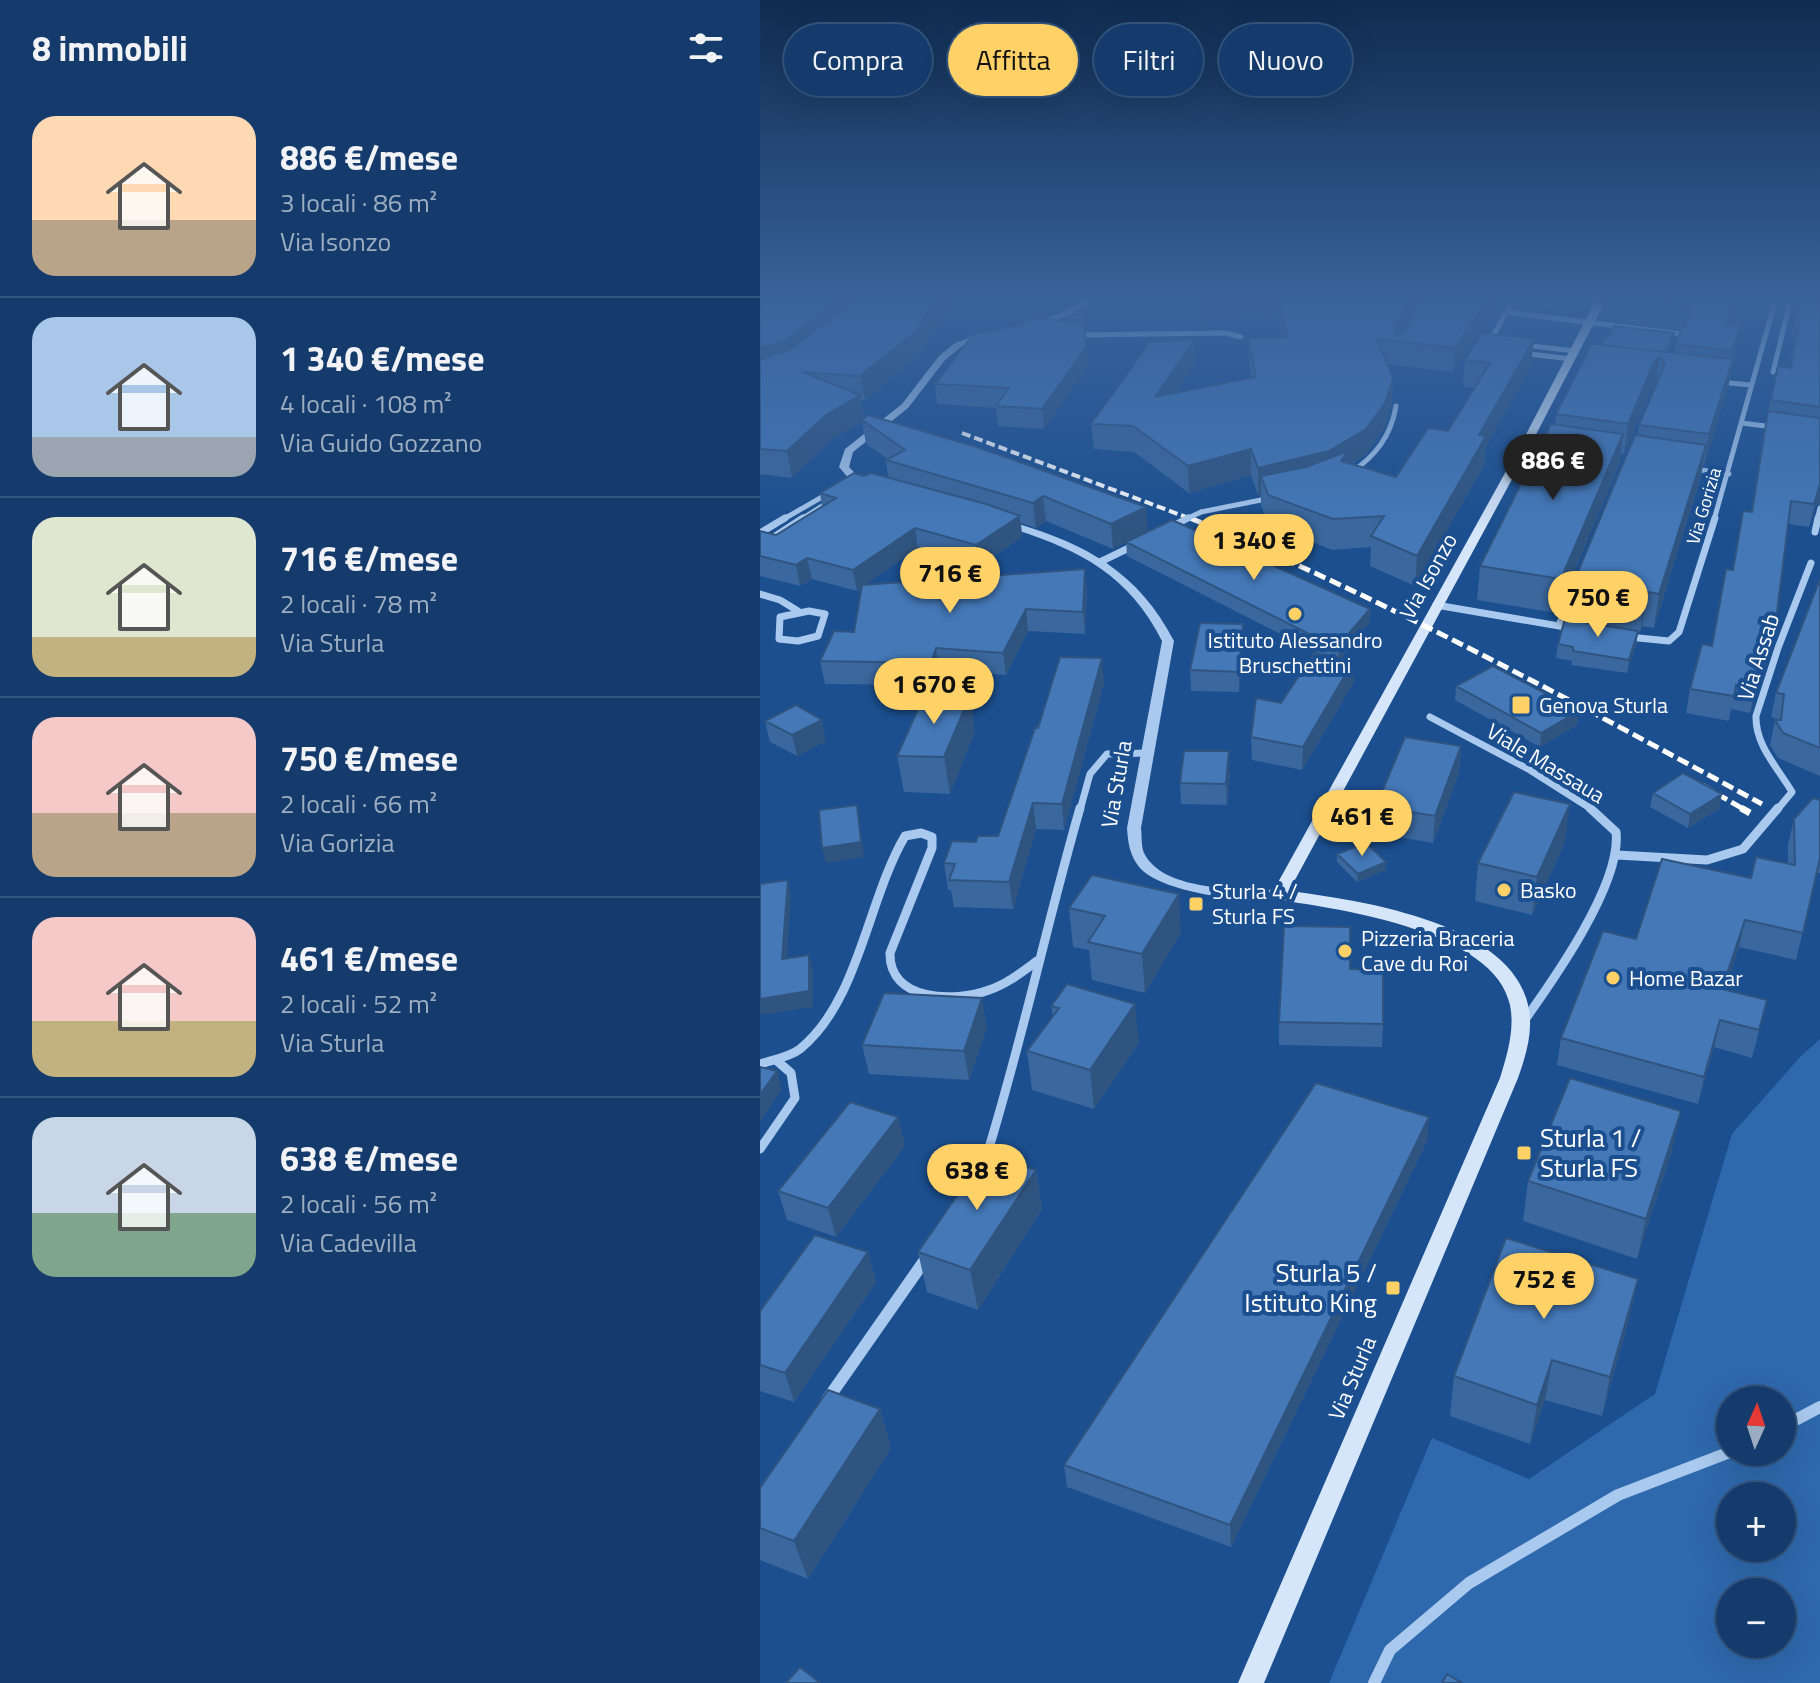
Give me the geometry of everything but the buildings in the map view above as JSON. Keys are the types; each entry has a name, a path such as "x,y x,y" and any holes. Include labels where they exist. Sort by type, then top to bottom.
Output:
{"main road":[{"name":"Via Isonzo","path":"1279,895 1564,377"},
{"name":"Via Sturla","path":"1251,1683 1509,1078 1521,1041 1515,991 1493,965 1451,938 1427,927 1352,906 1279,895"}],"street":[{"path":"857,483 844,467 848,451 905,406 926,377"},
{"name":"Via Gorizia","path":"1613,635 1654,641 1676,637 1729,474 1753,377"},
{"path":"1706,380 1751,385"},
{"path":"1342,479 1374,457 1393,428 1396,406"},
{"path":"1742,423 1788,429"},
{"path":"1690,468 1729,474"},
{"path":"760,533 857,483 879,487"},
{"path":"760,546 841,494"},
{"path":"1167,529 1201,512 1274,497"},
{"path":"1815,532 1820,508"},
{"name":"Via Sturla","path":"986,518 1057,541 1100,562 1148,601 1158,616 1168,641 1132,840 1139,860 1149,871 1174,883 1228,892 1279,895"},
{"path":"1100,562 1145,540"},
{"name":"Via Assab","path":"1617,855 1707,860 1743,849 1792,792 1764,752 1755,723 1784,631 1811,563"},
{"path":"1559,625 1577,582"},
{"path":"760,594 780,600 799,611 825,614 818,636 798,641 779,639 780,617 799,611"},
{"path":"1436,605 1586,630"},
{"name":"Viale Massaua","path":"1430,717 1593,809 1616,832 1619,843 1617,855"},
{"path":"981,1173 1002,1107 1038,961 1093,768 1102,757 1112,752 1148,753"},
{"path":"760,1064 798,1051 823,1025 836,1003 891,860 905,836 921,833 932,837 932,848 890,953 887,965 892,976 915,991 954,997 995,988 1011,981 1038,961"},
{"path":"1521,1025 1549,987 1588,918 1617,855"},
{"path":"760,1149 795,1098 791,1073 776,1060"},
{"path":"823,1405 932,1250"},
{"path":"1796,1420 1820,1407"},
{"path":"1374,1683 1390,1650 1469,1583 1618,1495 1716,1457"}],"shaded area":[{"path":"1820,1039 1820,1683 1329,1683 1432,1438 1529,1479 1655,1394 1732,1134 1800,1057"}],"railway":[{"path":"962,433 1194,520"},
{"path":"1190,518 1408,618 1762,804"},
{"path":"1702,785 1745,810"},
{"path":"1741,808 1750,813"}],"place":[{"name":"Istituto Alessandro Bruschettini","path":"1295,614"},
{"name":"Genova Sturla","path":"1521,705"},
{"name":"Basko","path":"1504,890"},
{"name":"Sturla 4 / Sturla FS","path":"1196,904"},
{"name":"Pizzeria Braceria Cave du Roi","path":"1345,951"},
{"name":"Home Bazar","path":"1613,978"},
{"name":"Sturla 1 / Sturla FS","path":"1524,1153"},
{"name":"Sturla 5 / Istituto King","path":"1393,1288"}]}
